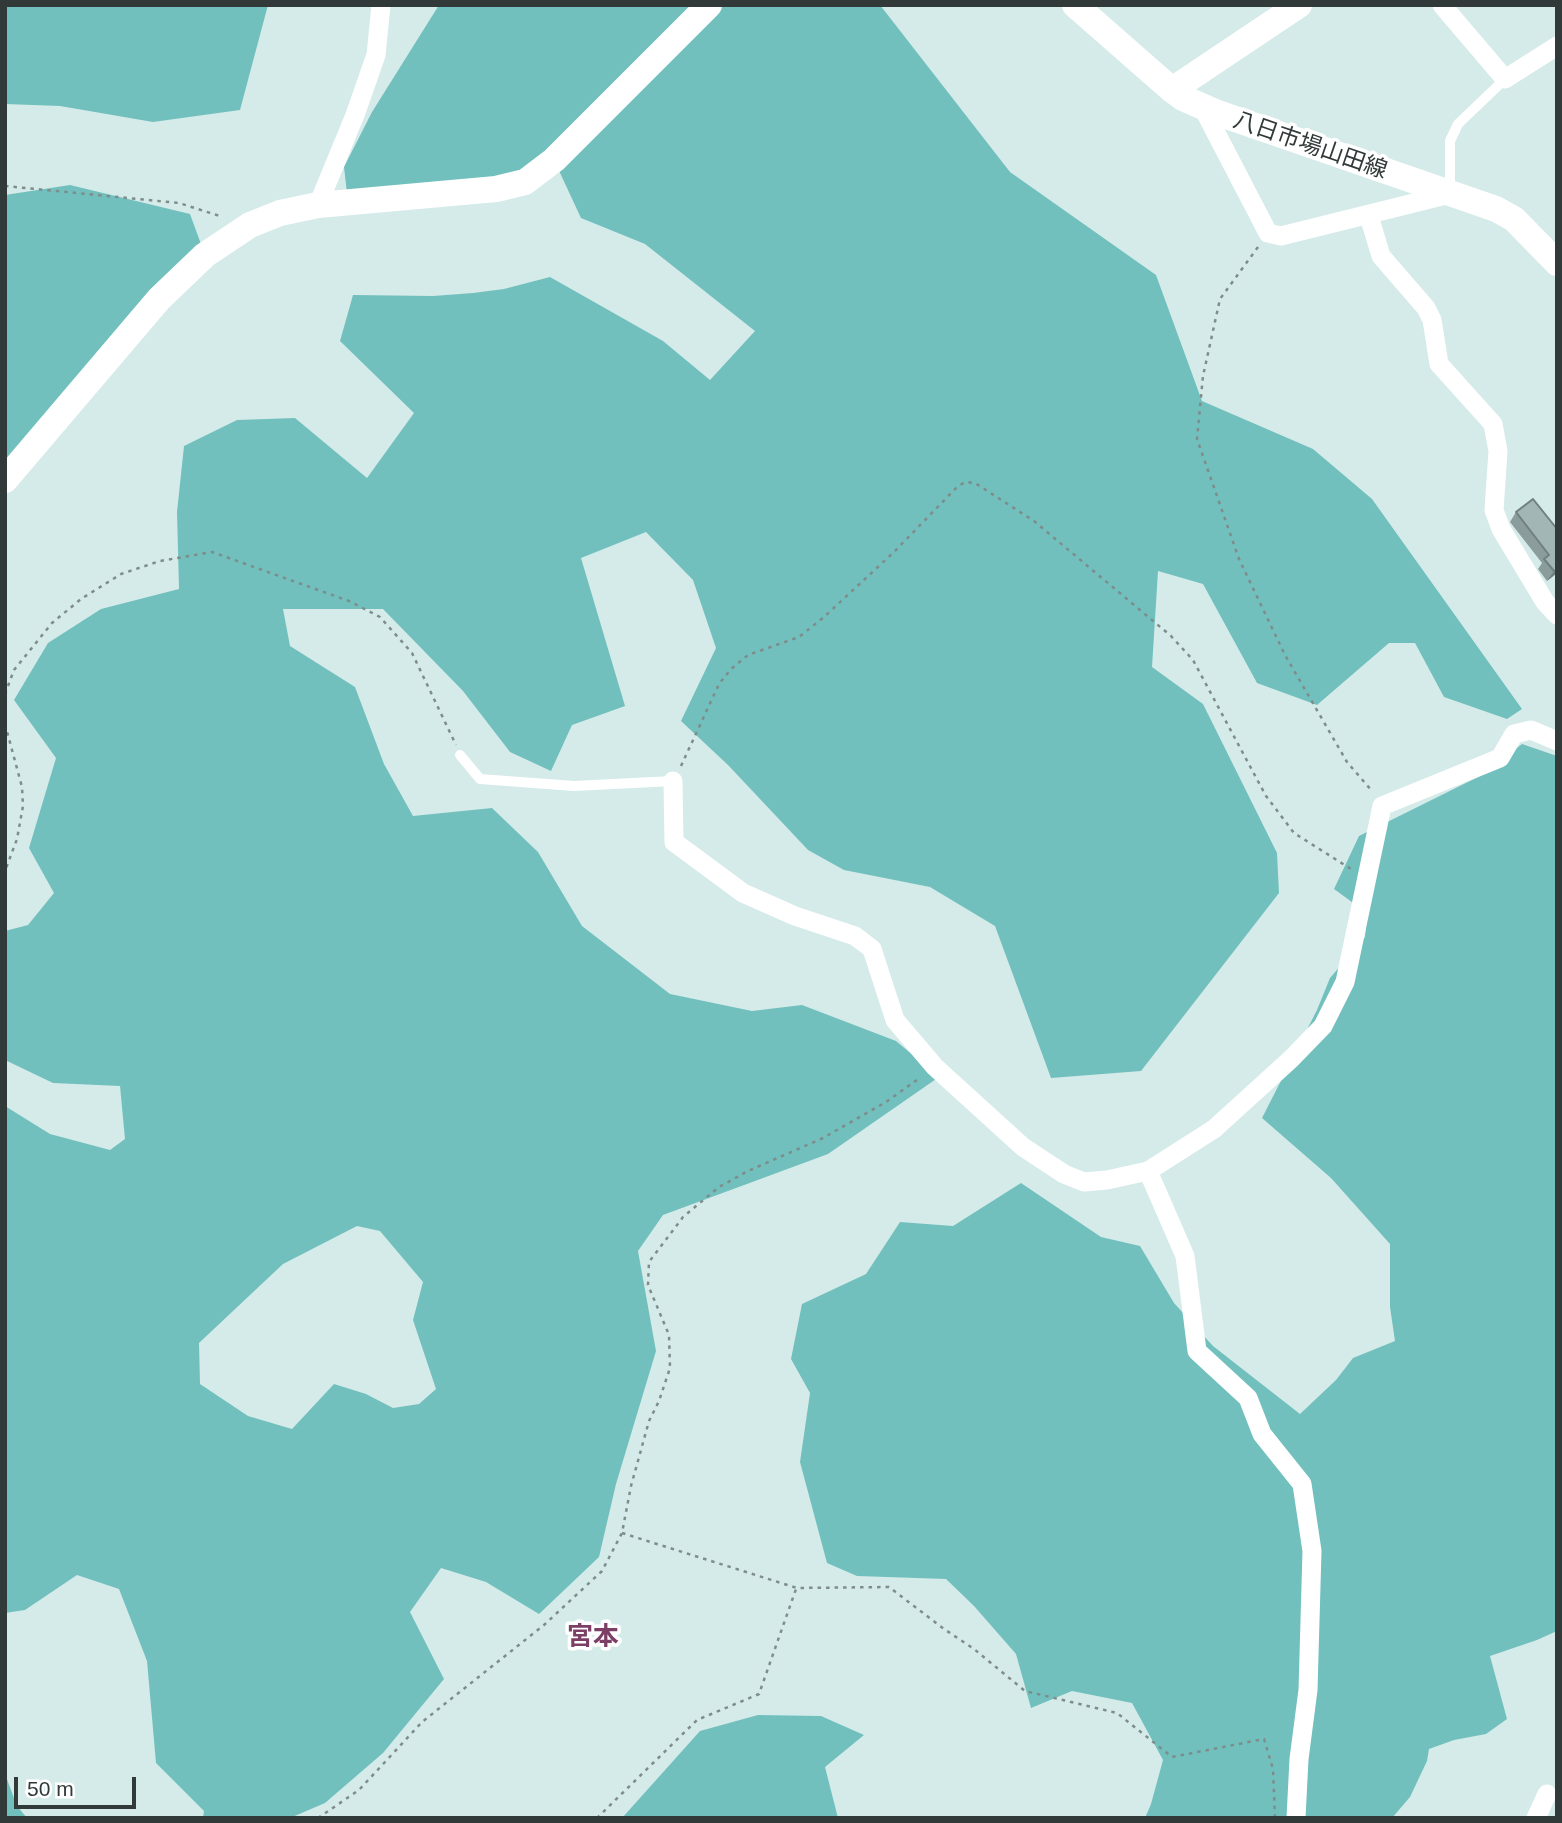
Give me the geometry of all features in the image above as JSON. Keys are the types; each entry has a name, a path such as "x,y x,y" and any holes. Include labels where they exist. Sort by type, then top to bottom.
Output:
{"street":[{"path":"318,205 376,55 381,5"},
{"path":"5,480 159,299 205,256 250,225 280,213 318,205 496,189 524,182 554,160 709,5"},
{"name":"八日市場山田線","path":"1075,5 1172,90 1202,106 1496,209 1514,219 1557,263"},
{"path":"1172,90 1299,5"},
{"path":"1442,5 1505,79 1557,46"},
{"path":"1202,106 1268,233 1281,236 1450,194"},
{"path":"1368,216 1381,256 1426,308 1432,320 1439,364 1493,424 1497,451 1494,510 1500,529 1545,602 1557,615"},
{"path":"673,781 674,842 743,892 795,916 856,936 872,949 895,1020 935,1067 1023,1147 1064,1174 1084,1182 1148,1171 1214,1129 1323,1026 1345,982 1382,806 1500,758 1514,734 1531,730 1557,741"},
{"path":"1148,1171 1185,1256 1197,1351 1248,1398 1262,1434 1302,1484 1312,1551 1308,1690 1299,1759 1296,1818"},
{"path":"1536,1818 1547,1794"}],"lane":[{"path":"1450,194 1450,141 1458,124 1505,79"},
{"path":"460,754 480,779 574,786 673,781"}],"path":[{"path":"5,186 179,203 250,225"},
{"path":"1268,233 1220,299 1203,376 1197,439 1239,559 1285,655 1347,762 1367,782 1382,806"},
{"path":"673,781 719,684 731,669 747,655 799,637 894,552 958,486 966,482 975,483 1034,521 1171,636 1193,660 1266,796 1294,832 1368,880"},
{"path":"5,694 14,670 52,623 81,599 121,575 159,561 212,552 349,601 380,617 412,653 460,754"},
{"path":"5,724 22,787 23,806 17,839 5,871"},
{"path":"318,1818 359,1790 422,1722 544,1625 603,1571 622,1533 631,1486 649,1421 670,1368 669,1335 649,1285 649,1262 683,1217 719,1187 748,1171 823,1138 886,1102 935,1067"},
{"path":"622,1533 797,1588 889,1587 974,1649 1025,1691 1117,1713 1172,1758 1264,1738 1273,1769 1275,1818"},
{"path":"597,1818 697,1720 759,1695 797,1588"}],"shaded area":[{"path":"5,5 268,5 240,110 153,122 60,106 5,104"},
{"path":"439,5 880,5 1010,172 1156,275 1202,401 1313,449 1372,499 1522,709 1507,719 1444,697 1415,643 1389,643 1317,705 1257,683 1203,584 1158,571 1152,667 1203,704 1277,853 1279,893 1141,1071 1051,1078 995,926 930,887 844,870 808,850 728,765 681,721 716,648 693,580 646,532 581,558 625,706 572,725 551,771 510,752 463,691 383,609 283,609 290,646 355,687 384,764 413,816 492,808 538,852 582,926 670,994 752,1011 802,1005 896,1041 939,1077 828,1154 663,1215 638,1251 656,1351 616,1484 599,1557 539,1614 486,1582 441,1568 410,1612 444,1679 383,1753 325,1803 290,1818 203,1818 204,1811 156,1763 147,1661 119,1589 77,1575 25,1610 5,1613 5,1106 50,1134 110,1150 125,1139 120,1086 53,1083 5,1060 5,931 28,925 54,893 29,848 56,758 14,700 48,643 101,609 179,589 177,512 184,446 237,420 295,418 367,478 414,413 340,341 353,295 433,296 473,293 504,289 550,277 663,341 710,380 755,331 645,244 581,218 554,160 525,182 348,202 344,167 372,112","holes":["357,1226 380,1231 423,1282 413,1320 436,1389 419,1404 393,1408 366,1394 334,1384 292,1429 248,1416 200,1384 199,1343 283,1264"]},
{"path":"70,185 190,214 205,255 5,480 5,195"},
{"path":"1522,744 1557,756 1557,1631 1490,1656 1507,1719 1486,1734 1454,1740 1429,1749 1427,1761 1410,1797 1392,1818 1145,1818 1163,1760 1132,1703 1072,1691 1031,1708 1016,1654 946,1579 857,1576 827,1563 800,1462 810,1393 791,1359 802,1304 866,1274 900,1222 953,1226 1021,1183 1101,1237 1140,1246 1174,1303 1213,1346 1300,1414 1336,1380 1353,1358 1395,1341 1390,1307 1390,1244 1331,1178 1262,1118 1317,1010 1330,978 1365,937 1367,913 1334,889 1359,836 1482,775"},
{"path":"758,1715 821,1716 864,1735 825,1767 838,1818 622,1818 700,1731"},
{"path":"5,1774 17,1806 27,1818 5,1818"}],"building":[{"path":"1533,499 1557,529 1557,569 1554,571 1544,559 1549,555 1516,512"}],"district":[{"name":"宮本","path":"593,1638"}]}
